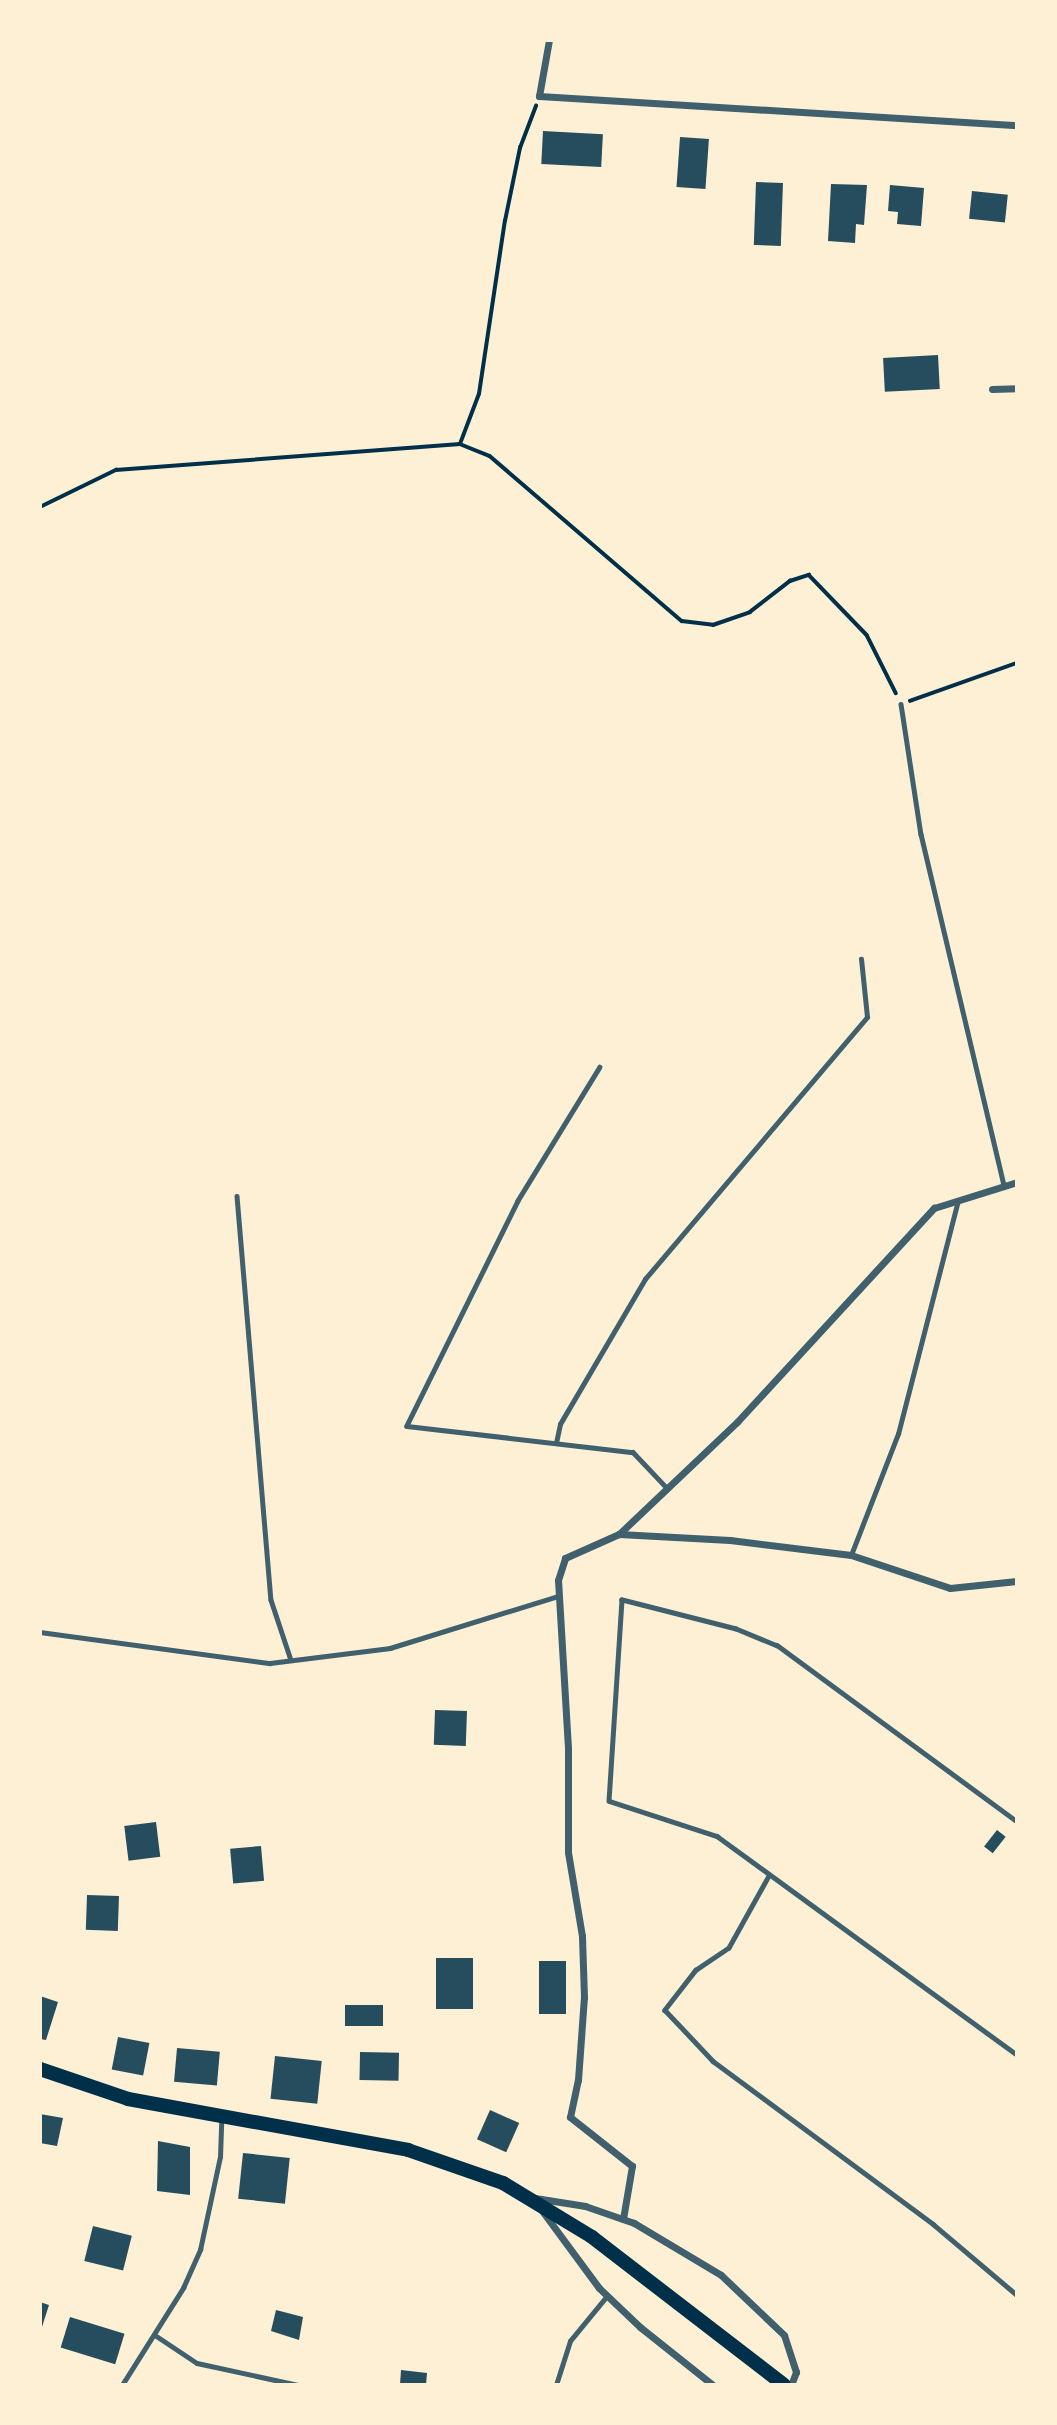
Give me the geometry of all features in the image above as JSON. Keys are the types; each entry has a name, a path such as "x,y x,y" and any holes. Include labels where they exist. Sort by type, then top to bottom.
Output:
{"main road":[{"path":"40,2069 128,2099 408,2150 535,2198 592,2237 784,2385"}],"street":[{"path":"549,40 539,96 1017,125"},
{"path":"992,389 1017,388"},
{"path":"623,2219 632,2166 570,2118 578,2080 584,1997 582,1936 568,1852 568,1748 558,1580 565,1558 619,1534 737,1422 934,1208 1017,1182"},
{"path":"619,1534 730,1540 851,1555 950,1588 1017,1581"},
{"path":"535,2198 585,2206 623,2219 682,2247 721,2275 784,2335 794,2358 796,2372 791,2385"},
{"path":"535,2198 551,2229 607,2296 713,2385"}],"lane":[{"path":"901,704 921,834 1004,1186"},
{"path":"556,1443 560,1424 645,1279 867,1017 861,959"},
{"path":"600,1067 518,1201 407,1426 633,1452 667,1488"},
{"path":"237,1196 271,1600 291,1660"},
{"path":"851,1555 898,1434 958,1200"},
{"path":"40,1632 270,1663 390,1648 559,1596"},
{"path":"1017,1822 777,1646 736,1629 622,1600 609,1801 717,1836 1017,2055"},
{"path":"769,1876 729,1948 696,1970 665,2010 713,2061 933,2224 1017,2295"},
{"path":"122,2385 184,2288 200,2250 220,2157 221,2116"},
{"path":"556,2385 570,2341 607,2296"},
{"path":"155,2335 197,2363 298,2385"}],"path":[{"path":"460,444 479,394 520,148 539,96"},
{"path":"40,507 116,470 460,444 490,456 682,621 713,625 750,612 789,581 809,575 867,635 901,704 1017,663"}],"building":[{"path":"543,131 603,134 601,167 541,164"},
{"path":"680,137 709,139 705,189 677,187"},
{"path":"756,182 783,183 781,246 754,245"},
{"path":"831,184 867,185 864,225 856,224 855,243 828,241"},
{"path":"890,185 924,188 921,226 897,224 898,212 888,211"},
{"path":"972,191 1008,195 1005,223 969,219"},
{"path":"938,355 940,389 885,392 883,358"},
{"path":"435,1710 467,1711 466,1746 434,1745"},
{"path":"156,1822 160,1857 129,1861 124,1826"},
{"path":"997,1830 1006,1837 993,1853 984,1847"},
{"path":"261,1846 264,1881 233,1884 230,1849"},
{"path":"87,1895 119,1896 118,1931 86,1930"},
{"path":"436,1958 473,1958 473,2009 436,2009"},
{"path":"539,1961 566,1961 566,2014 539,2014"},
{"path":"40,1996 58,2002 46,2040 40,2039"},
{"path":"345,2005 383,2005 383,2026 345,2026"},
{"path":"118,2037 149,2043 143,2075 112,2069"},
{"path":"177,2048 220,2052 217,2086 174,2082"},
{"path":"360,2052 399,2053 399,2081 360,2080"},
{"path":"275,2056 322,2061 317,2104 271,2099"},
{"path":"490,2110 519,2123 506,2152 477,2139"},
{"path":"40,2114 63,2118 57,2146 40,2143"},
{"path":"158,2141 190,2147 190,2195 157,2191"},
{"path":"243,2153 290,2158 285,2204 238,2199"},
{"path":"93,2226 132,2236 123,2271 84,2261"},
{"path":"40,2302 49,2305 41,2330 40,2329"},
{"path":"276,2310 303,2317 299,2340 271,2331"},
{"path":"70,2317 125,2334 115,2364 61,2348"},
{"path":"401,2370 427,2373 426,2385 400,2385"}]}
